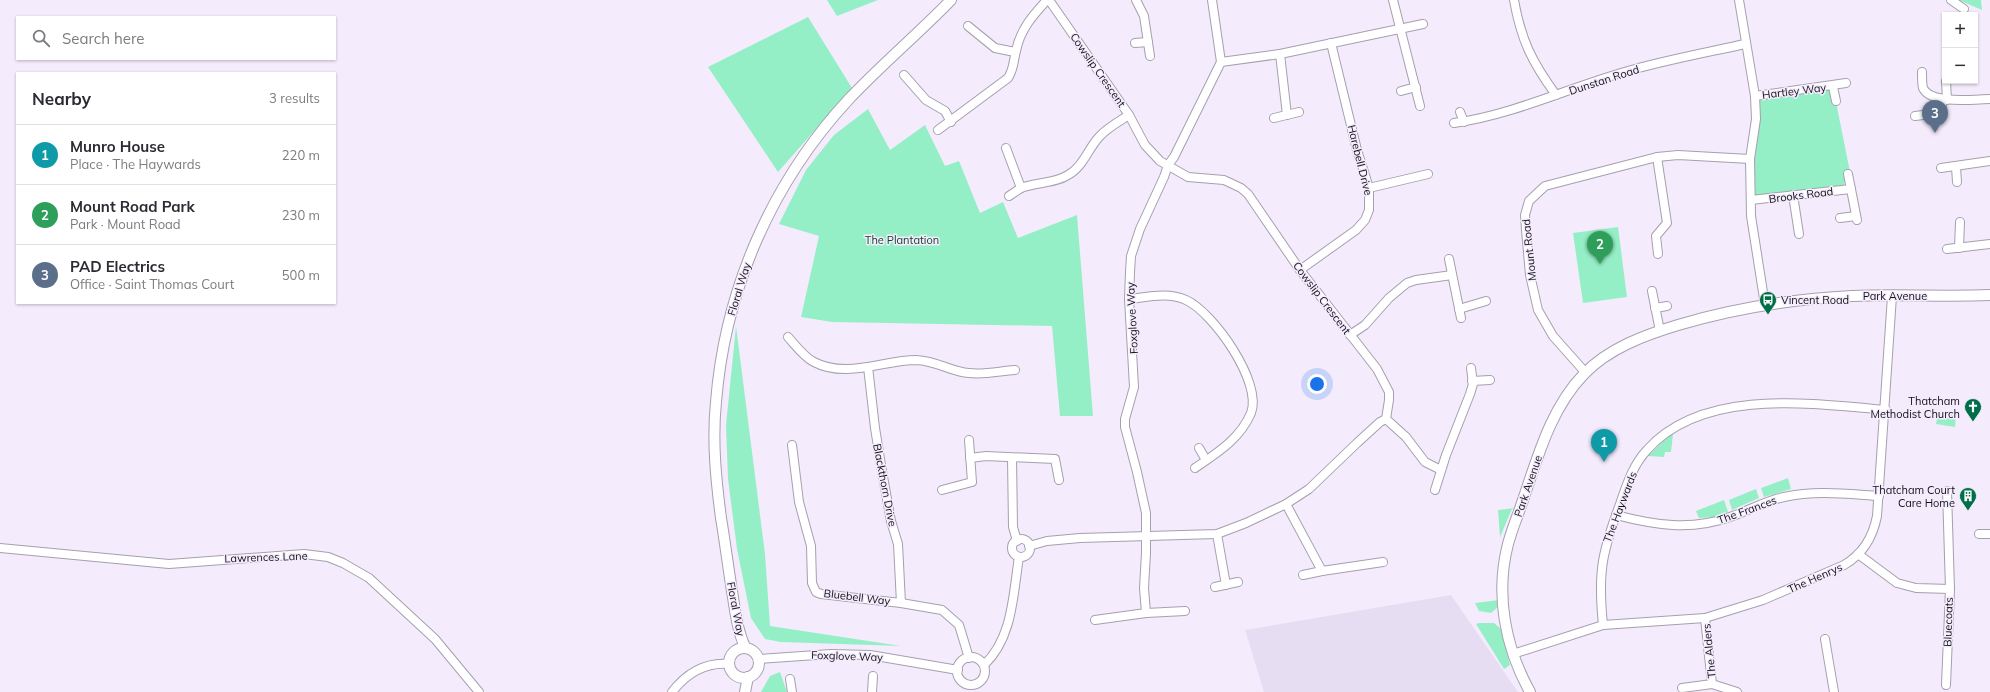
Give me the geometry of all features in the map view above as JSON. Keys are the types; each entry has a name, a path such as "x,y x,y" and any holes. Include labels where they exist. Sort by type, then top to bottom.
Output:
{"street":[{"name":"Floral Way","path":"745,647 739,633 726,551 714,452 716,402 720,363 740,280 752,248 782,187 808,150 849,99 951,0"},
{"path":"938,130 951,122 976,101 991,92 1008,78 1014,69 1015,52 1021,34 1030,17 1048,0"},
{"name":"Cowslip Crescent","path":"1048,0 1129,115 1145,145 1160,161 1188,177 1199,179 1215,178 1241,188 1248,194 1300,270 1377,369 1386,385 1389,400 1386,419"},
{"path":"1136,0 1144,16 1150,56"},
{"path":"1212,0 1221,62 1280,54 1423,24"},
{"path":"1394,0 1420,106"},
{"path":"1514,0 1519,27 1529,55 1556,95"},
{"path":"1739,0 1745,44 1755,96 1756,119 1750,159 1751,216 1765,305"},
{"path":"1951,0 1964,8"},
{"path":"968,26 995,48 1015,52"},
{"path":"1135,44 1148,42"},
{"name":"Harebell Drive","path":"1300,270 1361,225 1369,210 1369,188 1357,150 1331,43"},
{"name":"Dunstan Road","path":"1454,123 1507,112 1635,69 1745,44"},
{"path":"1280,54 1286,115"},
{"name":"Foxglove Way","path":"1146,613 1144,588 1146,513 1125,427 1125,419 1134,387 1129,299 1131,256 1144,218 1164,177 1168,165 1174,157 1221,62"},
{"path":"1922,72 1924,88 1930,95 1945,100 1990,99"},
{"path":"904,75 926,100 945,111 951,122"},
{"name":"Hartley Way","path":"1755,96 1833,87 1846,83"},
{"path":"1916,116 1940,113 1945,100 1946,84"},
{"path":"1401,91 1416,87"},
{"name":"Hartley Way","path":"1833,87 1836,100"},
{"path":"1274,118 1299,112"},
{"path":"1460,112 1464,122"},
{"path":"1009,196 1021,188 1036,183 1056,181 1070,175 1083,161 1099,136 1129,115"},
{"path":"1006,148 1021,188"},
{"name":"Mount Road","path":"1585,372 1553,336 1538,310 1529,270 1525,215 1526,207 1535,194 1545,186 1657,157 1678,155 1750,159"},
{"path":"1657,157 1667,223 1656,236 1658,254"},
{"path":"1941,168 1990,161"},
{"path":"1956,166 1957,182"},
{"path":"1369,188 1428,174"},
{"path":"1840,218 1857,218 1848,174"},
{"name":"Brooks Road","path":"1751,200 1852,189"},
{"path":"1793,196 1800,234"},
{"path":"1960,222 1960,248"},
{"path":"1947,249 1990,244"},
{"path":"1449,259 1461,318"},
{"path":"1350,335 1365,325 1389,298 1407,283 1416,280 1452,275"},
{"path":"1652,291 1660,331"},
{"name":"Park Avenue","path":"1530,692 1520,674 1513,654 1504,616 1502,598 1508,544 1552,422 1562,402 1585,372 1617,349 1660,331 1715,315 1765,305 1830,297 1990,295"},
{"path":"1129,299 1174,296 1197,307 1212,322 1247,374 1252,390 1253,404 1251,413 1228,445 1195,468"},
{"name":"The Henrys","path":"1513,654 1603,626 1705,618 1763,600 1844,565 1858,554 1872,534 1877,516 1886,410 1892,296"},
{"path":"1459,309 1486,302"},
{"path":"1655,308 1667,306"},
{"path":"788,337 806,356 814,362 827,367 868,367 915,360 935,362 969,373 1015,370"},
{"name":"Blackthorn Drive","path":"868,367 880,464 891,521 898,544 901,603"},
{"path":"1435,490 1441,470 1470,394 1472,381 1471,368"},
{"path":"1472,381 1490,380"},
{"name":"The Haywards","path":"1603,626 1600,572 1606,545 1616,515 1637,463 1647,450 1669,430 1693,417 1720,410 1772,404 1834,405 1886,410"},
{"path":"1029,546 1046,541 1073,538 1217,534 1246,523 1286,504 1310,488 1380,422 1386,419 1406,437 1425,462 1441,470"},
{"path":"942,490 972,482 969,440"},
{"name":"Bluebell Way","path":"792,445 800,502 811,546 811,576 813,587 821,594 901,603 942,610 959,625 969,658"},
{"path":"1199,448 1206,460"},
{"path":"970,458 986,456 1055,459 1059,480"},
{"path":"1012,458 1013,528 1017,541 1012,549 1014,554 1019,557"},
{"path":"1947,490 1950,589"},
{"name":"The Frances","path":"1616,515 1668,526 1689,526 1720,520 1776,499 1801,494 1837,493 1879,496"},
{"path":"1286,504 1322,571"},
{"path":"1217,534 1226,585"},
{"path":"1979,534 1990,534"},
{"path":"1017,541 1024,540 1029,546"},
{"path":"1019,557 1027,554 1029,546"},
{"name":"Lawrences Lane","path":"0,548 169,564 304,554 328,557 343,563 369,578 435,639 480,692"},
{"name":"Bluecoats","path":"1858,554 1893,581 1902,585 1916,588 1950,589 1946,685"},
{"path":"984,665 997,650 1005,635 1010,614 1019,557"},
{"path":"1303,575 1383,562"},
{"path":"1215,587 1238,582"},
{"path":"1095,620 1146,613 1185,611"},
{"name":"The Alders","path":"1705,618 1712,684"},
{"path":"1825,639 1834,692"},
{"path":"745,692 748,677 758,668 759,660 754,651 745,647 735,650 729,659 729,664 735,675 748,677"},
{"name":"Foxglove Way","path":"759,660 790,656 832,654 870,655 958,670"},
{"path":"969,658 977,659 984,665 985,670 982,680 966,688 960,679 958,670 962,661 969,658"},
{"path":"672,692 687,675 698,669 719,663 729,664"},
{"path":"872,692 873,676"},
{"path":"790,679 792,692"},
{"name":"The Alders","path":"1682,688 1712,684 1736,692"}],"shaded area":[{"path":"1451,595 1518,692 1264,692 1245,630"}],"green space":[{"path":"827,0 878,0 837,16"},
{"path":"1959,0 1981,0 1982,10"},
{"path":"808,17 852,88 778,172 708,67"},
{"path":"1833,87 1851,177 1845,178 1844,186 1751,200 1755,96"},
{"name":"The Plantation","path":"868,109 890,150 925,125 945,166 959,161 980,213 1003,202 1018,238 1077,215 1093,416 1060,416 1052,326 832,322 801,317 819,236 779,224 806,170 834,135"},
{"path":"1618,227 1627,297 1583,303 1573,233"},
{"path":"736,326 765,554 770,626 901,646 781,642 765,639 751,618 737,549 728,479 726,425"},
{"path":"1938,412 1956,414 1955,427 1936,424"},
{"path":"1671,434 1673,434 1671,452 1665,452 1664,457 1648,456"},
{"path":"1788,478 1791,489 1764,497 1761,488"},
{"path":"1756,489 1759,498 1732,510 1729,500"},
{"path":"1724,500 1728,512 1714,517 1699,518 1696,511"},
{"path":"1515,508 1512,509 1500,537 1498,510"},
{"path":"1499,600 1499,606 1491,613 1479,611 1475,603"},
{"path":"1494,623 1501,629 1510,665 1504,669 1476,624"},
{"path":"780,672 787,692 761,692 770,676"}],"place":[{"name":"PAD Electrics","path":"1935,133"},
{"name":"Mount Road Park","path":"1600,264"},
{"name":"Vincent Road","path":"1768,315"},
{"name":"Thatcham Methodist Church","path":"1973,422"},
{"name":"Munro House","path":"1604,462"},
{"name":"Thatcham Court Care Home","path":"1968,511"}]}
